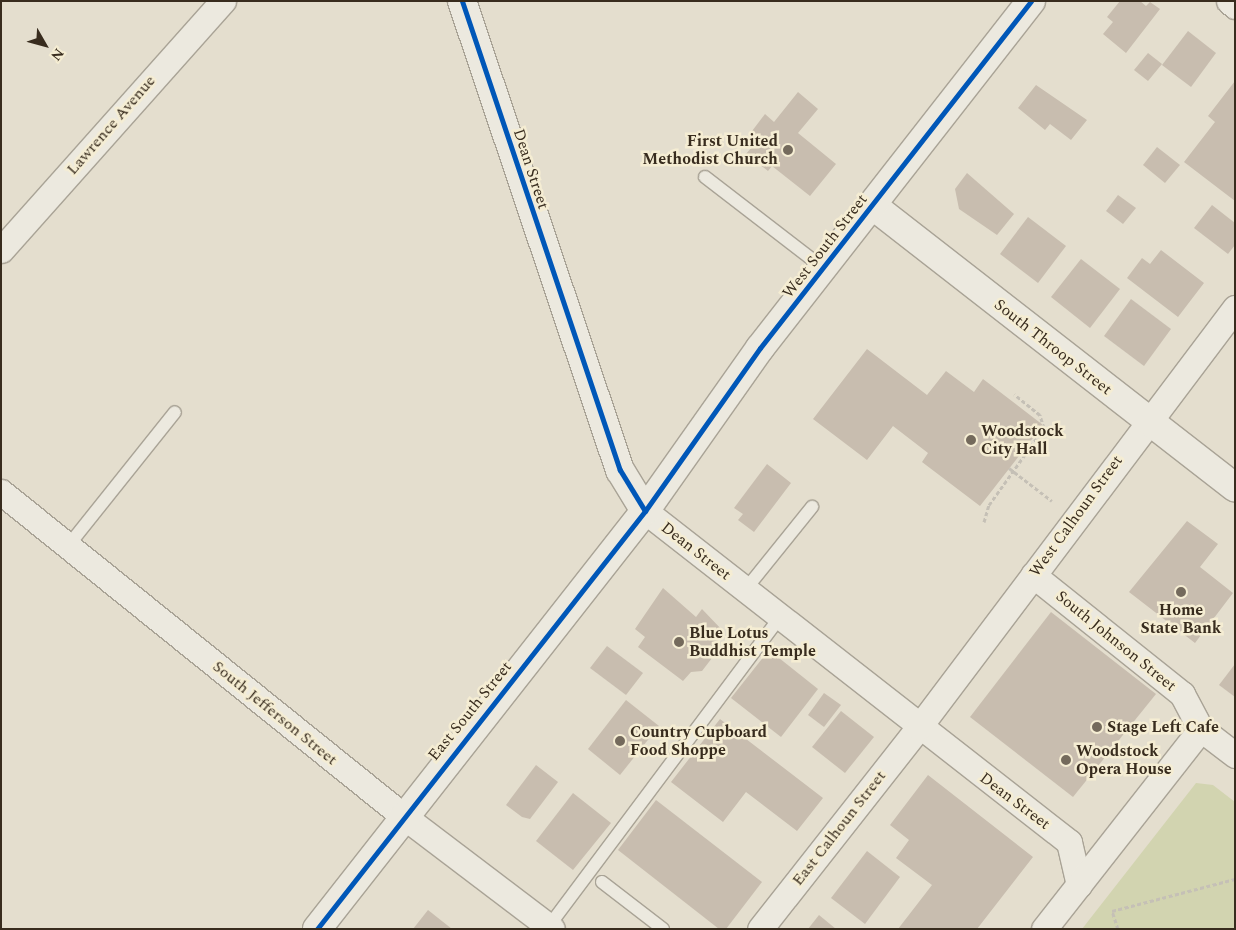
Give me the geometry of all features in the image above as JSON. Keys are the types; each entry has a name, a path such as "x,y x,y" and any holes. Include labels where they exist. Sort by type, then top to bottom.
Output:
{"street":[{"name":"Lawrence Avenue","path":"1,250 223,1"},
{"name":"Dean Street","path":"462,1 620,470 645,511 919,727 1069,842"},
{"name":"West South Street","path":"645,511 823,268 1032,1"},
{"path":"1229,1 1235,6"},
{"name":"South Throop Street","path":"872,205 1235,488"},
{"name":"West Calhoun Street","path":"919,727 1147,420 1235,308"},
{"name":"South Jefferson Street","path":"1,492 402,815 551,927"},
{"name":"East South Street","path":"316,929 402,815 645,511"},
{"name":"South Johnson Street","path":"1033,575 1182,694 1201,729 1235,755"},
{"name":"East Calhoun Street","path":"760,929 919,727"},
{"path":"1044,929 1201,729"},
{"path":"1078,885 1069,842 1118,835"}],"lane":[{"path":"705,177 823,268"},
{"path":"68,546 175,412"},
{"path":"745,590 812,507"},
{"path":"551,927 780,618"},
{"path":"602,882 657,927"}],"path":[{"path":"984,522 989,505 1014,472 1044,421 1014,394"},
{"path":"1009,468 1052,501"},
{"path":"1118,929 1112,911 1235,879"}],"green space":[{"path":"1196,783 1213,785 1235,802 1235,929 1082,929"}],"building":[{"path":"1120,1 1140,1 1146,6 1150,2 1160,9 1126,53 1103,34 1113,22 1107,17"},
{"path":"1188,31 1216,53 1191,87 1162,65"},
{"path":"1148,53 1162,64 1148,81 1134,70"},
{"path":"1235,81 1235,201 1184,162 1215,122 1208,116"},
{"path":"1036,85 1087,120 1071,140 1050,124 1045,130 1018,108"},
{"path":"798,92 818,109 798,133 836,164 810,196 772,166 768,171 746,154 757,141 749,135 765,114 774,122"},
{"path":"1157,147 1180,165 1165,183 1143,165"},
{"path":"967,173 1014,214 997,235 959,209 955,189"},
{"path":"1118,195 1136,208 1123,224 1106,211"},
{"path":"1212,205 1235,223 1235,245 1228,254 1194,228"},
{"path":"1028,217 1066,246 1038,283 1000,254"},
{"path":"1161,250 1204,283 1178,317 1127,278 1142,258 1150,264"},
{"path":"1081,259 1120,289 1090,328 1051,297"},
{"path":"1131,299 1171,329 1144,366 1104,336"},
{"name":"Woodstock City Hall","path":"867,349 927,395 946,371 974,392 983,379 1043,425 980,506 922,462 928,453 893,426 867,460 813,419"},
{"path":"767,464 791,483 754,532 738,520 743,514 734,508"},
{"name":"Home State Bank","path":"1187,521 1218,544 1200,567 1233,593 1195,643 1129,592"},
{"path":"663,588 696,617 702,609 723,631 717,638 719,649 702,671 691,672 683,681 638,647 645,637 635,629"},
{"path":"1051,612 1156,694 1073,797 970,717"},
{"path":"607,646 643,673 626,695 590,668"},
{"path":"769,650 818,689 781,737 731,698"},
{"path":"1235,664 1235,697 1219,685"},
{"path":"824,693 841,705 824,727 808,715"},
{"path":"626,700 659,726 620,775 588,749"},
{"path":"841,711 874,737 845,773 812,747"},
{"path":"720,719 823,798 797,831 746,792 723,822 671,782"},
{"path":"536,765 558,782 530,819 522,817 506,805"},
{"path":"928,775 1033,857 977,929 898,929 932,885 896,858 909,840 890,825"},
{"path":"573,793 611,823 573,870 536,841"},
{"path":"656,800 762,882 726,929 719,929 618,850"},
{"path":"867,851 900,877 865,924 831,898"},
{"path":"428,910 452,929 413,929"},
{"path":"819,915 836,929 808,929"}],"cycle path":[{"path":"462,1 620,470 645,511"},
{"path":"317,929 645,511 760,348 1031,1"}],"place":[{"name":"First United Methodist Church","path":"788,150"},
{"name":"Woodstock City Hall","path":"971,440"},
{"name":"Home State Bank","path":"1181,592"},
{"name":"Blue Lotus Buddhist Temple","path":"679,642"},
{"name":"Stage Left Cafe","path":"1097,727"},
{"name":"Country Cupboard Food Shoppe","path":"620,741"},
{"name":"Woodstock Opera House","path":"1066,760"}]}
